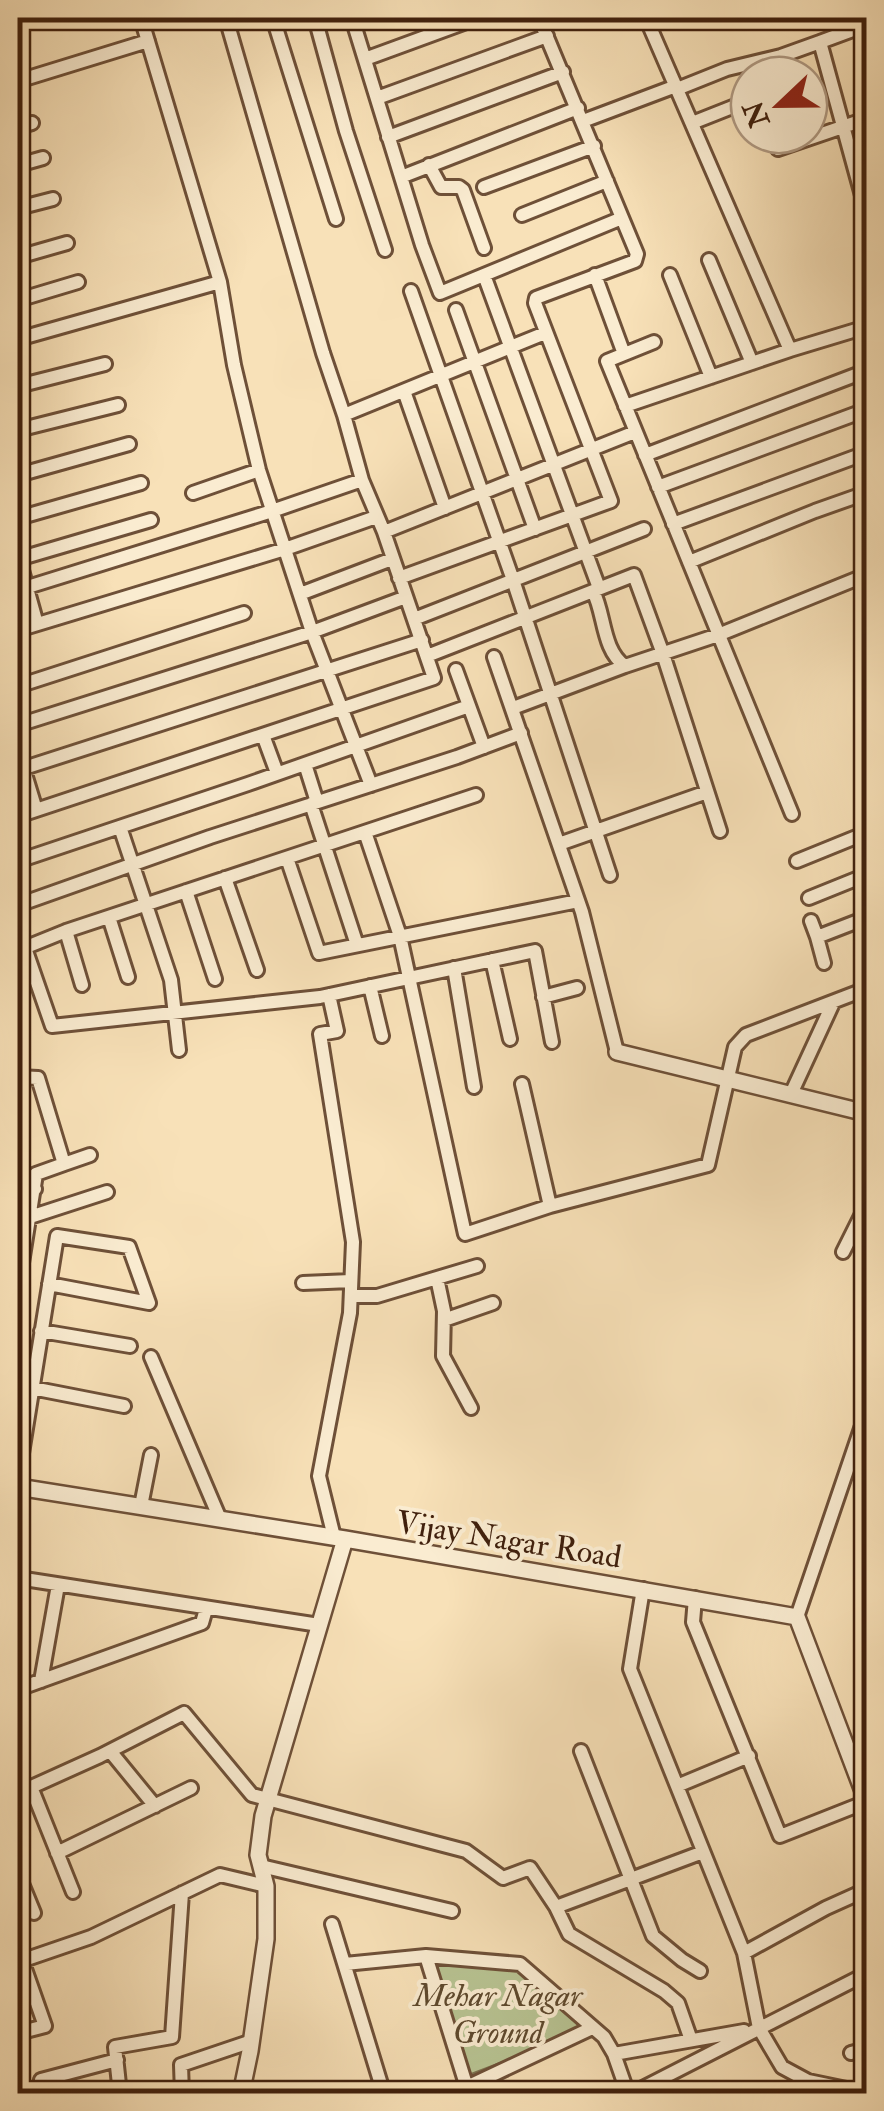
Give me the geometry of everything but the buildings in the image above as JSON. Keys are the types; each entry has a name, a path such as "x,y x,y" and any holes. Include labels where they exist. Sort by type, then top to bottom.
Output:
{"street":[{"path":"141,18 220,282 259,470 312,632 371,785"},
{"path":"18,816 434,678 362,480 226,18"},
{"path":"273,18 336,219"},
{"path":"315,18 385,250"},
{"path":"354,18 388,138 440,293 622,218"},
{"path":"365,59 476,18"},
{"path":"399,578 611,501 535,302 536,298 638,258 539,18"},
{"path":"646,18 790,350"},
{"path":"401,176 581,115 781,56 866,25"},
{"path":"377,98 546,36"},
{"path":"18,81 148,41"},
{"path":"820,42 844,126 860,162 866,210"},
{"path":"388,138 563,72"},
{"path":"692,123 729,108"},
{"path":"829,131 866,119"},
{"path":"484,187 594,146"},
{"path":"18,165 43,158"},
{"path":"429,164 441,187 463,190 484,248"},
{"path":"522,215 608,181"},
{"path":"18,208 53,198"},
{"path":"18,257 67,242"},
{"path":"710,260 752,363"},
{"path":"484,275 586,551 610,644 617,660 625,666"},
{"path":"595,275 624,354"},
{"path":"670,275 711,377"},
{"path":"18,300 78,282"},
{"path":"18,340 220,282"},
{"path":"411,291 513,580 610,875"},
{"path":"456,310 535,529"},
{"path":"625,406 866,327"},
{"path":"344,415 545,334"},
{"path":"654,342 607,361 792,814"},
{"path":"18,386 105,364"},
{"path":"645,454 866,371"},
{"path":"404,391 445,508"},
{"path":"18,430 118,405"},
{"path":"658,487 866,410"},
{"path":"384,532 636,432"},
{"path":"18,475 129,444"},
{"path":"673,524 866,453"},
{"path":"193,492 259,470"},
{"path":"22,589 362,480"},
{"path":"18,518 140,483"},
{"path":"689,562 866,492"},
{"path":"18,630 376,517"},
{"path":"37,624 22,589 18,558 151,520"},
{"path":"414,619 644,529"},
{"path":"300,594 392,559"},
{"path":"428,656 634,575 720,832"},
{"path":"512,708 718,635 866,575"},
{"path":"18,725 312,632 406,596"},
{"path":"18,686 244,613"},
{"path":"20,769 422,640"},
{"path":"494,658 578,900 617,1052 866,1112"},
{"path":"456,670 484,747"},
{"path":"18,861 469,706"},
{"path":"18,904 522,733"},
{"path":"263,735 277,774"},
{"path":"18,751 20,769 36,810"},
{"path":"306,764 324,846 357,945"},
{"path":"558,844 707,792"},
{"path":"476,795 21,949 52,1026 329,995 534,951 552,1042"},
{"path":"120,827 170,980 179,1050"},
{"path":"366,832 400,936 465,1234 550,1206 708,1165 735,1047 746,1035 866,989"},
{"path":"797,861 866,833"},
{"path":"287,858 319,952 578,900"},
{"path":"809,898 866,875"},
{"path":"225,878 258,970"},
{"path":"186,891 214,980"},
{"path":"109,917 128,977"},
{"path":"817,938 866,918"},
{"path":"810,921 824,964"},
{"path":"66,931 82,985"},
{"path":"492,960 510,1040"},
{"path":"454,968 474,1087"},
{"path":"370,986 382,1036"},
{"path":"543,996 577,988"},
{"path":"241,2094 266,1939 266,1886 258,1855 263,1816 319,1625 339,1538 318,1476 350,1313 353,1242 320,1034 336,1031 329,995"},
{"path":"790,1094 833,1003"},
{"path":"18,1077 38,1078 64,1164"},
{"path":"522,1084 550,1206"},
{"path":"18,1281 22,1236 30,1217 36,1174 90,1155"},
{"path":"18,1195 35,1189"},
{"path":"30,1217 107,1192"},
{"path":"843,1252 866,1206"},
{"path":"18,1478 32,1388 42,1331 49,1284 57,1236 129,1247 148,1304 49,1284"},
{"path":"351,1296 378,1296 477,1266"},
{"path":"437,1278 444,1320 443,1356 470,1408"},
{"path":"303,1283 352,1281"},
{"path":"444,1320 493,1304"},
{"path":"42,1331 130,1346"},
{"path":"151,1357 220,1519"},
{"path":"32,1388 124,1406"},
{"path":"696,1598 693,1622 780,1836 866,1801 797,1617 866,1414"},
{"path":"140,1506 151,1455"},
{"name":"Vijay Nagar Road","path":"18,1487 797,1617"},
{"path":"18,1578 319,1625"},
{"path":"41,1681 58,1584"},
{"path":"643,1589 630,1669 744,1953 758,2028 782,2067 808,2081 866,2093"},
{"path":"18,1690 202,1623 206,1609"},
{"path":"18,1793 184,1713 252,1795 466,1851 502,1878 530,1868 569,1934 678,2003 690,2040"},
{"path":"110,1751 155,1806"},
{"path":"581,1751 653,1936 700,1971"},
{"path":"677,1786 748,1756"},
{"path":"31,1787 73,1892"},
{"path":"57,1852 191,1788"},
{"path":"556,1907 704,1852"},
{"path":"261,1866 452,1911"},
{"path":"18,1874 34,1913"},
{"path":"18,2033 46,2026 19,1957 91,1937 220,1875 266,1886"},
{"path":"744,1953 866,1890"},
{"path":"120,2094 115,2048 172,2036 182,1893"},
{"path":"332,1924 384,2094"},
{"path":"345,1964 426,1956 520,1964 604,2037 630,2094 866,1974"},
{"path":"426,1956 468,2090 592,2028"},
{"path":"614,2054 758,2028"},
{"path":"182,2094 181,2064 252,2041"},
{"path":"851,2053 866,2048"},
{"path":"41,2080 116,2060"}],"green space":[{"name":"Mehar Nagar Ground","path":"520,1964 592,2028 464,2077 429,1966"}]}
